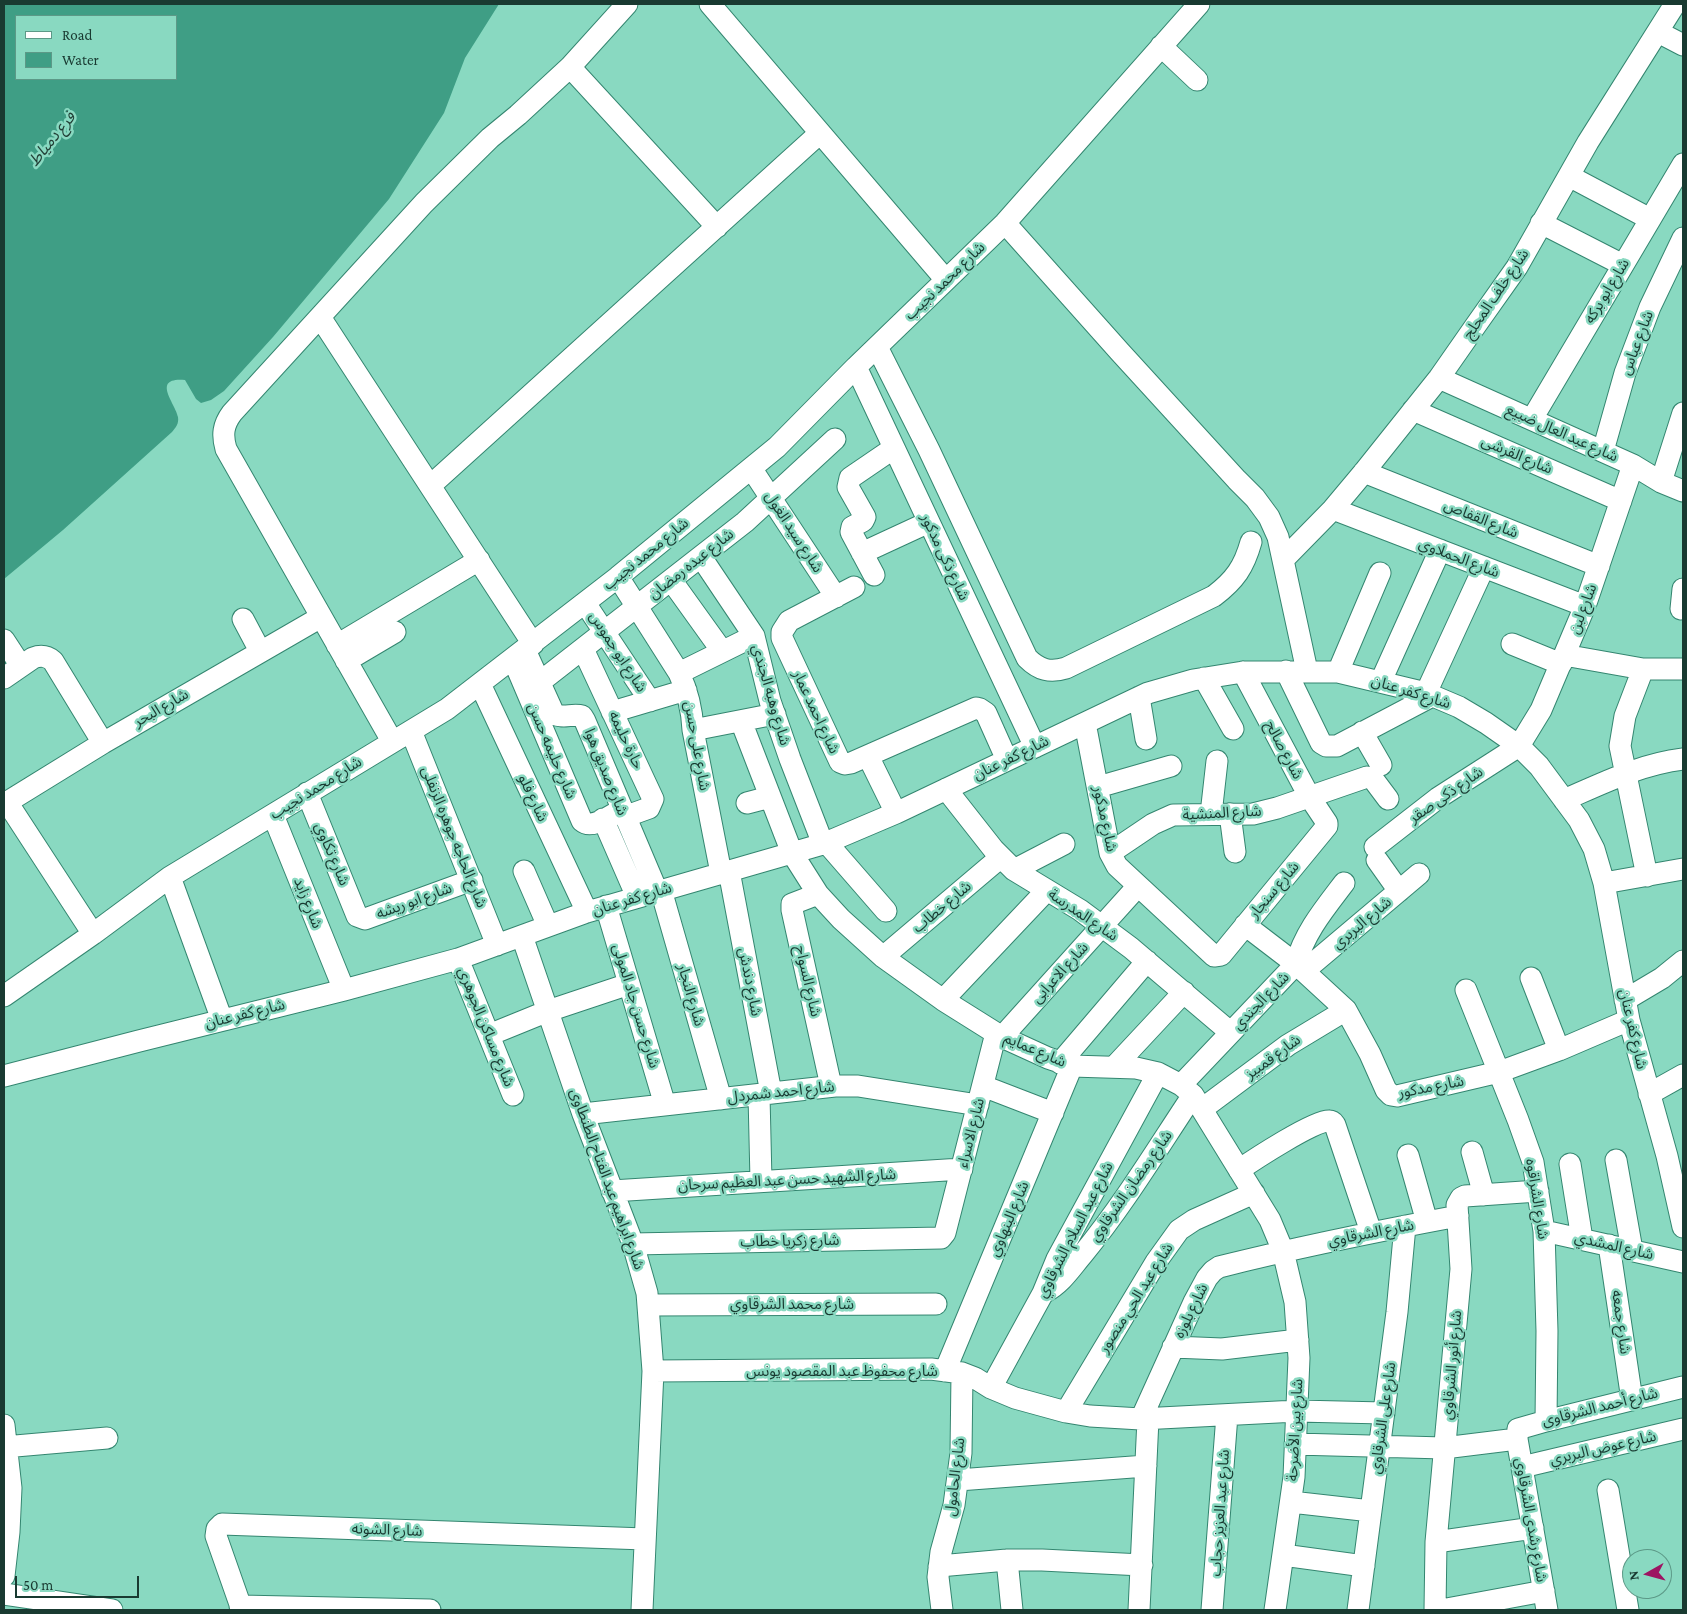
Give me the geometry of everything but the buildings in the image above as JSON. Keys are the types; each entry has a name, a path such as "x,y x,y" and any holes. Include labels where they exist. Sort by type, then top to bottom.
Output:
{"street":[{"path":"392,741 226,449 223,434 224,426 232,413 437,189 490,138 570,67 627,4"},
{"path":"710,4 946,280"},
{"name":"شارع محمد نجيب","path":"4,996 170,877 447,709 618,577 752,468 777,447 856,367 1005,223 1199,4"},
{"name":"شارع خلف المحلج","path":"1283,560 1333,509 1438,378 1516,267 1569,176 1675,4"},
{"path":"1658,32 1683,46"},
{"path":"1161,46 1197,80"},
{"path":"570,67 717,227"},
{"path":"430,486 820,133"},
{"name":"شارع ابو بركه","path":"1532,419 1683,164"},
{"path":"1569,176 1650,219"},
{"path":"1005,223 1120,352 1255,498 1269,517 1278,537 1283,560 1297,671 1321,743 1326,746 1337,746 1429,695 1484,567"},
{"path":"1541,223 1623,265"},
{"name":"شارع عباس","path":"1603,452 1625,373 1650,307 1683,238"},
{"path":"320,317 479,560 524,651"},
{"path":"877,347 929,450 1027,658 1035,666 1056,672 1214,596 1228,586 1238,573 1246,558 1251,542"},
{"name":"شارع ذكى مدكور","path":"856,367 1035,747"},
{"name":"شارع عبد العال ضبيع","path":"1438,378 1633,465 1661,482 1683,491"},
{"name":"شارع القرشى","path":"1413,410 1621,501"},
{"path":"1661,482 1683,414"},
{"name":"شارع عبده رمضان","path":"540,682 745,522 835,438"},
{"path":"874,575 851,531 852,527 864,520 864,516 848,487 849,480 894,448"},
{"name":"شارع لبن","path":"1519,746 1541,710 1585,606 1633,465"},
{"name":"شارع سيد الغول","path":"752,468 772,498 845,592"},
{"name":"شارع القفاص","path":"1364,472 1599,566"},
{"name":"شارع الحملاوي","path":"1333,509 1585,606"},
{"path":"862,553 929,522"},
{"path":"1381,681 1440,550"},
{"name":"شارع وهبه الجندي","path":"701,557 754,636 774,714 824,843 886,911"},
{"path":"342,653 479,560"},
{"path":"1338,672 1380,573"},
{"name":"شارع على حسن","path":"618,577 682,681 692,709 693,730 725,872"},
{"path":"671,580 722,652"},
{"name":"شارع احمد عمار","path":"845,592 789,621 782,632 782,638 840,762 848,764 976,708 986,713 1007,760"},
{"name":"شارع ابو جموس","path":"585,603 650,700"},
{"name":"شارع البحر","path":"5,803 103,742 260,650 321,617"},
{"path":"243,619 260,650"},
{"path":"342,653 395,632"},
{"path":"612,712 650,700 682,681 722,652 754,636"},
{"path":"4,640 22,666"},
{"path":"1512,644 1562,659 1643,669 1683,669"},
{"name":"حارة حليمه","path":"583,649 653,799 649,808 616,815"},
{"name":"شارع صديق هوا","path":"524,651 554,714 561,717 582,716 616,815"},
{"name":"شارع حليمه حسن","path":"524,651 582,821 585,824 592,824 616,815"},
{"path":"4,678 38,656 44,656 53,661 103,742"},
{"path":"1643,669 1625,716 1620,746 1648,876"},
{"name":"شارع كفر عنان","path":"4,1076 344,990 458,959 596,909 824,843 896,813 1139,697 1193,680 1243,672 1338,672 1381,681 1429,695 1459,707 1480,719 1519,746 1538,766 1579,820 1594,849 1604,883 1627,1010 1649,1094 1675,1154 1683,1227"},
{"name":"شارع صالح","path":"1243,672 1327,826"},
{"path":"1204,678 1233,729"},
{"name":"شارع فلو","path":"480,684 596,909"},
{"path":"1139,697 1146,739"},
{"path":"693,730 774,714"},
{"name":"شارع عمايم","path":"741,721 792,853 818,894 841,919 883,957 943,1000 999,1035 1066,1065 1136,1068 1158,1073 1192,1097"},
{"name":"شارع مدكور","path":"1085,723 1110,852 1117,866 1214,956 1221,955"},
{"name":"شارع الحاجه جوهره الزنفلى","path":"411,730 498,944"},
{"path":"1362,732 1381,765"},
{"name":"شارع ذكى صقر","path":"1399,891 1376,854 1438,798 1519,746"},
{"path":"868,756 896,813"},
{"path":"1564,800 1625,773 1666,761 1683,759"},
{"path":"1217,762 1220,814 1236,852"},
{"path":"1098,787 1171,766"},
{"name":"شارع المنشية","path":"1110,852 1153,824 1173,815 1253,814 1277,808 1369,777 1373,779 1388,799"},
{"name":"شارع المدرسة","path":"946,789 1007,864 1102,926 1147,961 1230,1032"},
{"name":"شارع تكاوي","path":"307,793 358,916"},
{"path":"747,803 770,797"},
{"path":"5,803 93,934"},
{"name":"شارع زايد","path":"273,815 344,990"},
{"path":"616,815 652,893"},
{"name":"شارع سنجار","path":"1221,955 1327,826"},
{"name":"شارع خطاب","path":"883,957 1007,864 1064,844"},
{"path":"1604,883 1683,869"},
{"path":"524,871 548,926"},
{"name":"شارع دندش","path":"725,872 765,1094 761,1181"},
{"name":"شارع البربري","path":"1300,968 1420,874"},
{"path":"170,877 222,1020"},
{"name":"شارع ابو ريشه","path":"358,916 365,919 472,880"},
{"name":"شارع الجندي","path":"1192,1097 1230,1032 1300,968 1300,949 1315,922 1344,883"},
{"name":"شارع الاعرابى","path":"999,1035 1138,886"},
{"path":"943,1000 1047,890"},
{"name":"شارع النجار","path":"652,893 721,1099"},
{"name":"شارع السواح","path":"818,894 796,901 792,904 792,910 831,1086"},
{"name":"شارع حسن جاد المولى","path":"596,909 629,984 665,1106"},
{"name":"شارع مدكور","path":"1246,925 1300,968 1346,1010 1370,1054 1386,1090 1391,1095 1397,1096 1499,1072 1559,1050 1627,1010 1683,961"},
{"name":"شارع ابراهيم عبد الفتاح الطنطاوى","path":"522,936 583,1114 633,1244 647,1293 652,1371 642,1610"},
{"name":"شارع مساكن الجوهري","path":"458,959 513,1095"},
{"name":"شارع البنهاوي","path":"953,1372 1053,1113 1066,1065 1147,961"},
{"path":"1531,978 1559,1050"},
{"path":"489,1035 548,1011 629,984"},
{"name":"شارع الشراقوه","path":"1466,990 1533,1162 1544,1231 1547,1331 1546,1421"},
{"path":"1114,1067 1184,992"},
{"name":"شارع قمبيز","path":"1192,1097 1288,1045 1346,1010"},
{"name":"شارع الاسراء","path":"945,1233 980,1095 999,1035"},
{"name":"شارع عبد السلام الشرقاوي","path":"991,1388 1043,1293 1056,1259 1158,1073"},
{"path":"1649,1094 1683,1075"},
{"name":"شارع احمد شمردل","path":"583,1114 831,1086 858,1086 980,1095 1053,1113"},
{"path":"1192,1097 1270,1220 1283,1251"},
{"name":"شارع رمضان الشرقاوي","path":"1043,1293 1053,1288 1062,1279 1098,1235 1192,1097"},
{"path":"1238,1170 1275,1146 1305,1130 1327,1120 1332,1121 1372,1232"},
{"path":"1472,1152 1484,1195"},
{"path":"1408,1155 1427,1222"},
{"path":"1616,1160 1632,1250"},
{"path":"1570,1164 1582,1239"},
{"name":"شارع الشهيد حسن عبد العظيم سرحان","path":"612,1191 962,1170"},
{"name":"شارع أنور الشرقاوي","path":"1435,1610 1436,1542 1461,1269 1457,1205 1461,1198 1465,1196 1538,1191"},
{"name":"شارع عبد الحي منصور","path":"1066,1412 1156,1262 1180,1230 1194,1220 1254,1193"},
{"name":"شارع الشرقاوي","path":"1283,1251 1458,1216"},
{"name":"شارع على الشرقاوي","path":"1358,1610 1397,1312 1405,1226"},
{"name":"شارع المشدي","path":"1544,1231 1683,1262"},
{"name":"شارع زكريا خطاب","path":"633,1244 941,1238 945,1233"},
{"name":"شارع جمعه","path":"1609,1245 1632,1400"},
{"name":"شارع بين الأضرحة","path":"1274,1610 1291,1502 1296,1444 1299,1358 1295,1302 1283,1251"},
{"name":"شارع بلوزه","path":"1144,1419 1173,1347 1207,1278 1219,1267 1283,1251"},
{"name":"شارع محمد الشرقاوي","path":"649,1305 936,1304"},
{"path":"1173,1347 1222,1350 1298,1340"},
{"name":"شارع محفوظ عبد المقصود يونس","path":"652,1371 900,1368 953,1372 975,1378 991,1388 1015,1398 1066,1412 1090,1416 1144,1419 1297,1411 1384,1413"},
{"name":"شارع الحامول","path":"942,1610 938,1577 939,1566 954,1505 961,1453 953,1372"},
{"name":"شارع أحمد الشرقاوى","path":"1296,1444 1444,1448 1518,1434 1546,1421 1683,1387"},
{"name":"شارع عبد العزيز حجاب","path":"1212,1610 1227,1415"},
{"path":"1139,1610 1146,1466 1144,1419"},
{"path":"4,1425 10,1488 4,1576"},
{"name":"شارع عوض البربري","path":"1522,1467 1683,1429"},
{"name":"شارع رشدى الشرقاوي","path":"1518,1434 1545,1601"},
{"path":"5,1446 107,1438"},
{"path":"958,1480 1146,1466"},
{"path":"1608,1490 1628,1610"},
{"path":"1291,1502 1371,1511"},
{"name":"شارع الشونه","path":"241,1608 216,1536 217,1529 222,1524 645,1539"},
{"path":"1436,1542 1533,1528"},
{"path":"1282,1555 1364,1566"},
{"path":"939,1566 1007,1560 1042,1560 1142,1566"},
{"path":"1007,1560 1012,1610"},
{"path":"4,1594 112,1610"},
{"path":"1441,1610 1545,1601"},
{"path":"241,1608 430,1610"}],"water":[{"name":"فرع دمياط","path":"4,4 499,4 465,58 444,113 389,199 273,337 224,391 211,400 201,403 196,399 185,380 175,380 169,383 167,387 168,392 178,417 177,425 172,432 63,530 4,579"}]}
